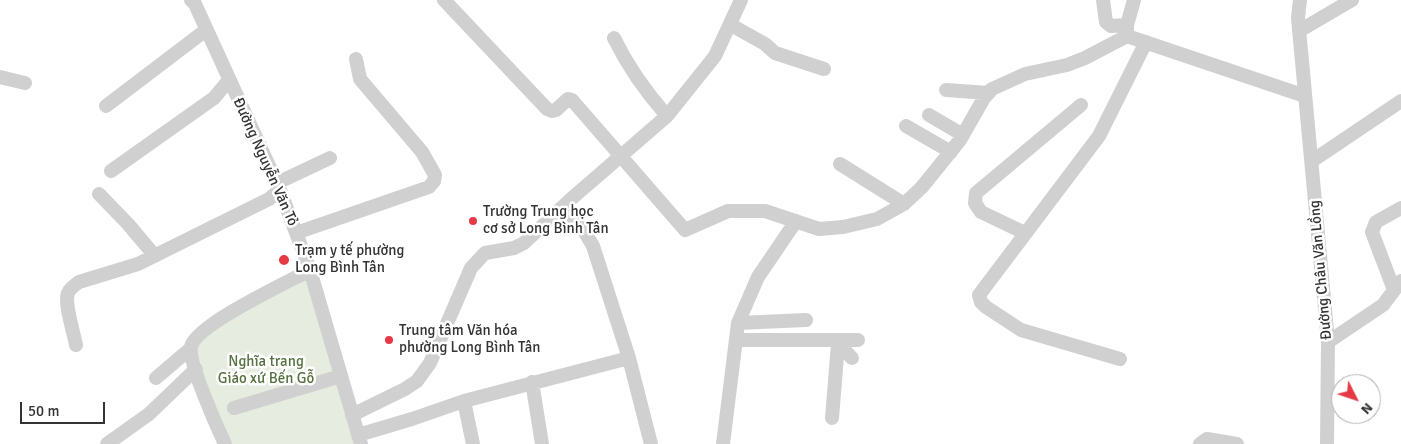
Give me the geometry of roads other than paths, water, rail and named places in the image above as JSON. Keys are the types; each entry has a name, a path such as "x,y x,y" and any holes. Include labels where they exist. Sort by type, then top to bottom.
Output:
{"street":[{"name":"Đường Nguyễn Văn Tỏ","path":"191,0 278,186 310,270 360,439"},
{"path":"444,0 547,109 556,110 568,99 572,100 685,230 728,211 766,212 819,229 843,227 877,218 904,204 922,187 951,152 984,98 992,89 1025,74 1067,65 1085,58 1127,31 1134,0"},
{"path":"352,415 406,389 417,381 430,363 471,268 485,253 514,248 524,243 561,208 667,116 715,56 741,0"},
{"path":"1103,0 1106,22 1111,26 1127,31 1146,42 1305,96"},
{"name":"Đường Châu Văn Lồng","path":"1300,0 1299,31 1328,342 1327,444"},
{"path":"1299,31 1352,0"},
{"path":"731,25 765,44 774,53 824,69"},
{"path":"106,106 206,30"},
{"path":"614,38 627,65 667,116"},
{"path":"1120,359 1021,330 986,308 981,302 979,295 1099,136 1146,42"},
{"path":"296,233 406,196 428,187 434,181 435,175 422,152 360,80 356,59"},
{"path":"0,77 25,83"},
{"path":"112,172 214,98 229,80"},
{"path":"946,90 989,93"},
{"path":"1312,161 1401,101"},
{"path":"1026,233 981,212 975,203 976,193 1080,105"},
{"path":"929,115 963,135"},
{"path":"906,126 951,152"},
{"path":"76,345 67,302 68,294 73,286 79,282 138,264 155,256 269,199 278,186 330,158"},
{"path":"840,164 904,204"},
{"path":"99,194 155,256"},
{"path":"561,208 583,229 593,246 629,358 651,444"},
{"path":"1328,342 1384,305 1398,285 1372,232 1376,222 1401,208"},
{"path":"724,444 738,323 758,277 796,221"},
{"path":"156,378 190,349 198,334 232,311 310,270"},
{"path":"738,323 806,320"},
{"path":"736,340 836,342 858,340"},
{"path":"836,342 852,358"},
{"path":"832,418 836,342"},
{"path":"190,349 207,402 224,444"},
{"path":"360,439 464,401 629,358"},
{"path":"107,444 149,414 196,370"},
{"path":"234,408 341,376"},
{"path":"532,382 542,444"},
{"path":"464,401 473,444"},
{"path":"1200,444 1207,438 1237,444"}],"place":[{"name":"Trường Trung học cơ sở Long Bình Tân","path":"473,221"},
{"name":"Trạm y tế phường Long Bình Tân","path":"284,260"},
{"name":"Trung tâm Văn hóa phường Long Bình Tân","path":"389,340"}],"park label":[{"name":"Nghĩa trang Giáo xứ Bến Gỗ","path":"266,370"}]}
